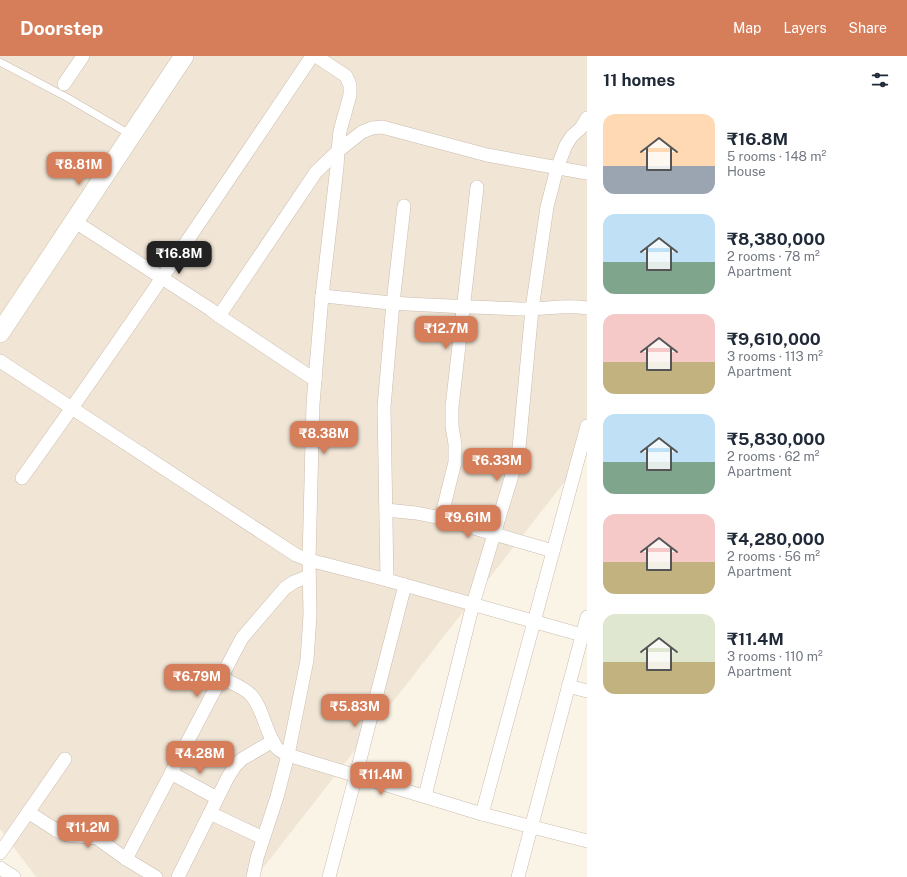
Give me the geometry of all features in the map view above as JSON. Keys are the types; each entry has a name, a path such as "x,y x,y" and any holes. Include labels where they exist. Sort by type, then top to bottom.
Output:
{"main road":[{"path":"0,333 184,56"}],"street":[{"path":"64,84 83,56"},
{"path":"22,478 73,408 312,56"},
{"path":"253,877 257,858 277,797 288,755 307,660 310,615 309,560 315,380 322,296 340,131 350,95 350,85 346,76 316,56"},
{"path":"425,796 473,604 519,448 532,309 547,207 557,168 566,145 572,136 581,128 587,118"},
{"path":"219,316 316,172 338,151 362,132 372,128 382,127 487,155 587,173"},
{"path":"441,518 454,462 452,407 477,187"},
{"path":"387,580 384,407 393,303 404,206"},
{"path":"74,221 210,309 315,380"},
{"path":"322,296 393,303 532,309 564,306 587,308"},
{"path":"0,361 296,555 309,560 387,580 582,635"},
{"path":"482,814 553,551 585,441 587,426"},
{"path":"386,510 416,513 441,518 553,551"},
{"path":"126,859 242,638 286,588 294,582 309,576"},
{"path":"328,877 405,585"},
{"path":"518,877 587,617"},
{"path":"222,678 251,694 256,701 273,741 281,752 482,814 587,841"},
{"path":"568,686 587,692"},
{"path":"178,877 228,776 242,759 273,741"},
{"path":"0,853 65,759"},
{"path":"171,773 217,798"},
{"path":"28,812 66,835 97,838 126,859 156,877"},
{"path":"210,813 263,838"},
{"path":"0,868 14,877"}],"lane":[{"path":"0,62 68,98 132,135"}],"shaded area":[{"path":"0,56 587,56 587,453 256,877 36,877 0,829"}]}
